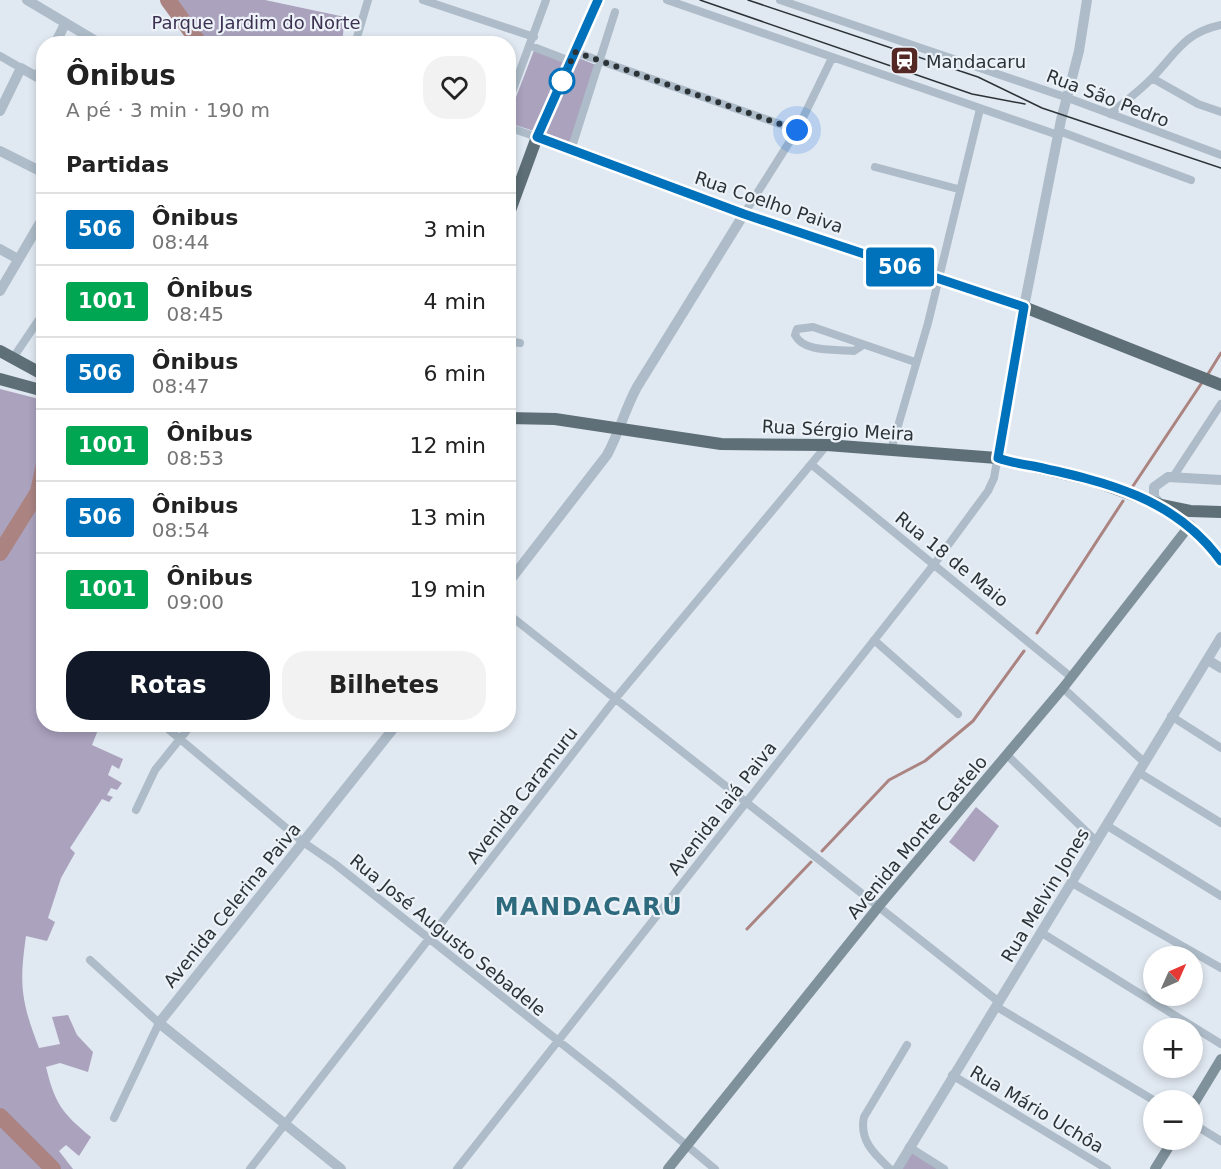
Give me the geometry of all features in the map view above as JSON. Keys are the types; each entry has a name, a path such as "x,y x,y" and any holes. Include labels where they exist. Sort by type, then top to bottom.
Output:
{"main road":[{"name":"Rua Coelho Paiva","path":"537,137 744,214 1024,307 1221,385"},
{"path":"516,194 537,137"},
{"path":"0,351 36,370"},
{"path":"0,379 36,389"},
{"name":"Rua Sérgio Meira","path":"516,418 555,419 620,427 681,440 722,444 827,445 998,458 1094,481 1161,505 1190,512 1221,512"},
{"path":"1161,505 1190,525 1221,561"},
{"name":"Avenida Monte Castelo","path":"668,1169 879,906 1008,756 1190,525"},
{"path":"1202,1090 1221,1059"},
{"path":"1155,1169 1167,1150"}],"street":[{"path":"27,0 65,24 90,36"},
{"path":"357,36 368,0"},
{"path":"423,0 573,56 600,61 797,130"},
{"path":"516,83 533,42 546,0"},
{"path":"537,137 598,0"},
{"path":"667,0 1191,180"},
{"name":"Rua São Pedro","path":"780,0 1068,98 1221,155"},
{"path":"1024,307 1087,0"},
{"path":"571,150 615,12"},
{"path":"59,36 65,24"},
{"path":"1110,114 1152,78 1187,39 1196,32 1221,25"},
{"path":"0,56 36,77"},
{"path":"516,573 607,455 620,427 622,416 637,387 797,130 832,58"},
{"path":"0,111 21,68"},
{"path":"1152,78 1191,100 1221,111"},
{"path":"891,450 928,323 958,189 980,109"},
{"name":"Rua Coelho Paiva","path":"516,130 537,137"},
{"path":"0,151 36,169"},
{"path":"875,167 958,189"},
{"path":"0,291 36,229"},
{"path":"0,249 18,259"},
{"name":"Avenida Iaiá Paiva","path":"457,1169 935,563 988,491 998,458 1024,307"},
{"path":"14,358 36,324"},
{"path":"863,345 854,351 809,347 798,341 795,335 797,329 813,327 915,362"},
{"path":"516,342 520,343"},
{"path":"1173,477 1221,404"},
{"name":"Avenida Caramuru","path":"250,1169 616,698 827,445"},
{"name":"Rua 18 de Maio","path":"812,465 935,563 1071,677"},
{"path":"1161,505 1154,497 1154,487 1161,480 1173,477 1221,480"},
{"path":"516,620 879,906 998,1005 1143,1094"},
{"name":"Rua Melvin Jones","path":"897,1169 952,1075 998,1005 1221,637"},
{"path":"874,640 958,714"},
{"path":"1208,660 1221,668"},
{"path":"1063,688 1141,767 1221,823"},
{"path":"1172,716 1221,748"},
{"name":"Rua José Augusto Sebadele","path":"173,732 303,842 335,864 688,1145 715,1169"},
{"path":"136,810 150,778 186,732"},
{"name":"Avenida Celerina Paiva","path":"114,1118 159,1023 391,732"},
{"path":"1008,756 1097,842"},
{"path":"1106,825 1221,896"},
{"path":"1072,883 1221,968"},
{"path":"1042,933 1221,1044"},
{"path":"90,960 159,1023 341,1169"},
{"path":"890,1169 871,1149 862,1128 864,1117 907,1045"},
{"name":"Rua Mário Uchôa","path":"952,1075 1107,1169"},
{"path":"1203,1129 1221,1140"},
{"path":"909,1147 944,1169"}],"green space":[{"name":"Parque Jardim do Norte","path":"168,0 265,0 345,17 343,36 190,36 176,9"},
{"path":"536,45 566,57 534,131 516,125 516,97"},
{"path":"576,57 596,65 569,146 544,134"},
{"path":"0,389 36,398 36,732 97,732 92,745 123,759 119,769 112,765 108,775 122,783 117,790 111,788 107,795 113,797 109,802 102,799 70,848 75,853 61,878 48,918 55,922 47,941 26,936 24,953 23,993 28,1018 39,1048 60,1044 52,1017 68,1015 77,1035 93,1052 88,1072 60,1063 46,1067 61,1107 91,1137 79,1156 66,1145 59,1151 73,1169 0,1169"},
{"path":"976,807 999,826 974,862 949,842"},
{"path":"909,1147 944,1169 897,1169"}],"waterway":[{"path":"168,0 194,36"},
{"path":"1208,374 1221,353"},
{"path":"1133,486 1201,384"},
{"path":"0,553 36,495"},
{"path":"1037,633 1123,501"},
{"path":"822,851 889,780 925,761 973,721 1024,651"},
{"path":"747,929 811,862"},
{"path":"0,1116 53,1169"}],"tram line":[{"path":"700,0 972,94 1025,104"},
{"path":"748,0 978,77 1042,108 1221,168"}],"bus line":[{"name":"506","path":"598,0 537,137 744,214 1024,307 998,458 1094,481 1161,505 1190,525 1221,561"}],"place":[{"name":"Mandacaru","path":"905,61"}],"district":[{"name":"MANDACARU","path":"589,907"}],"route":[{"path":"562,81 575,52 797,130"}]}
